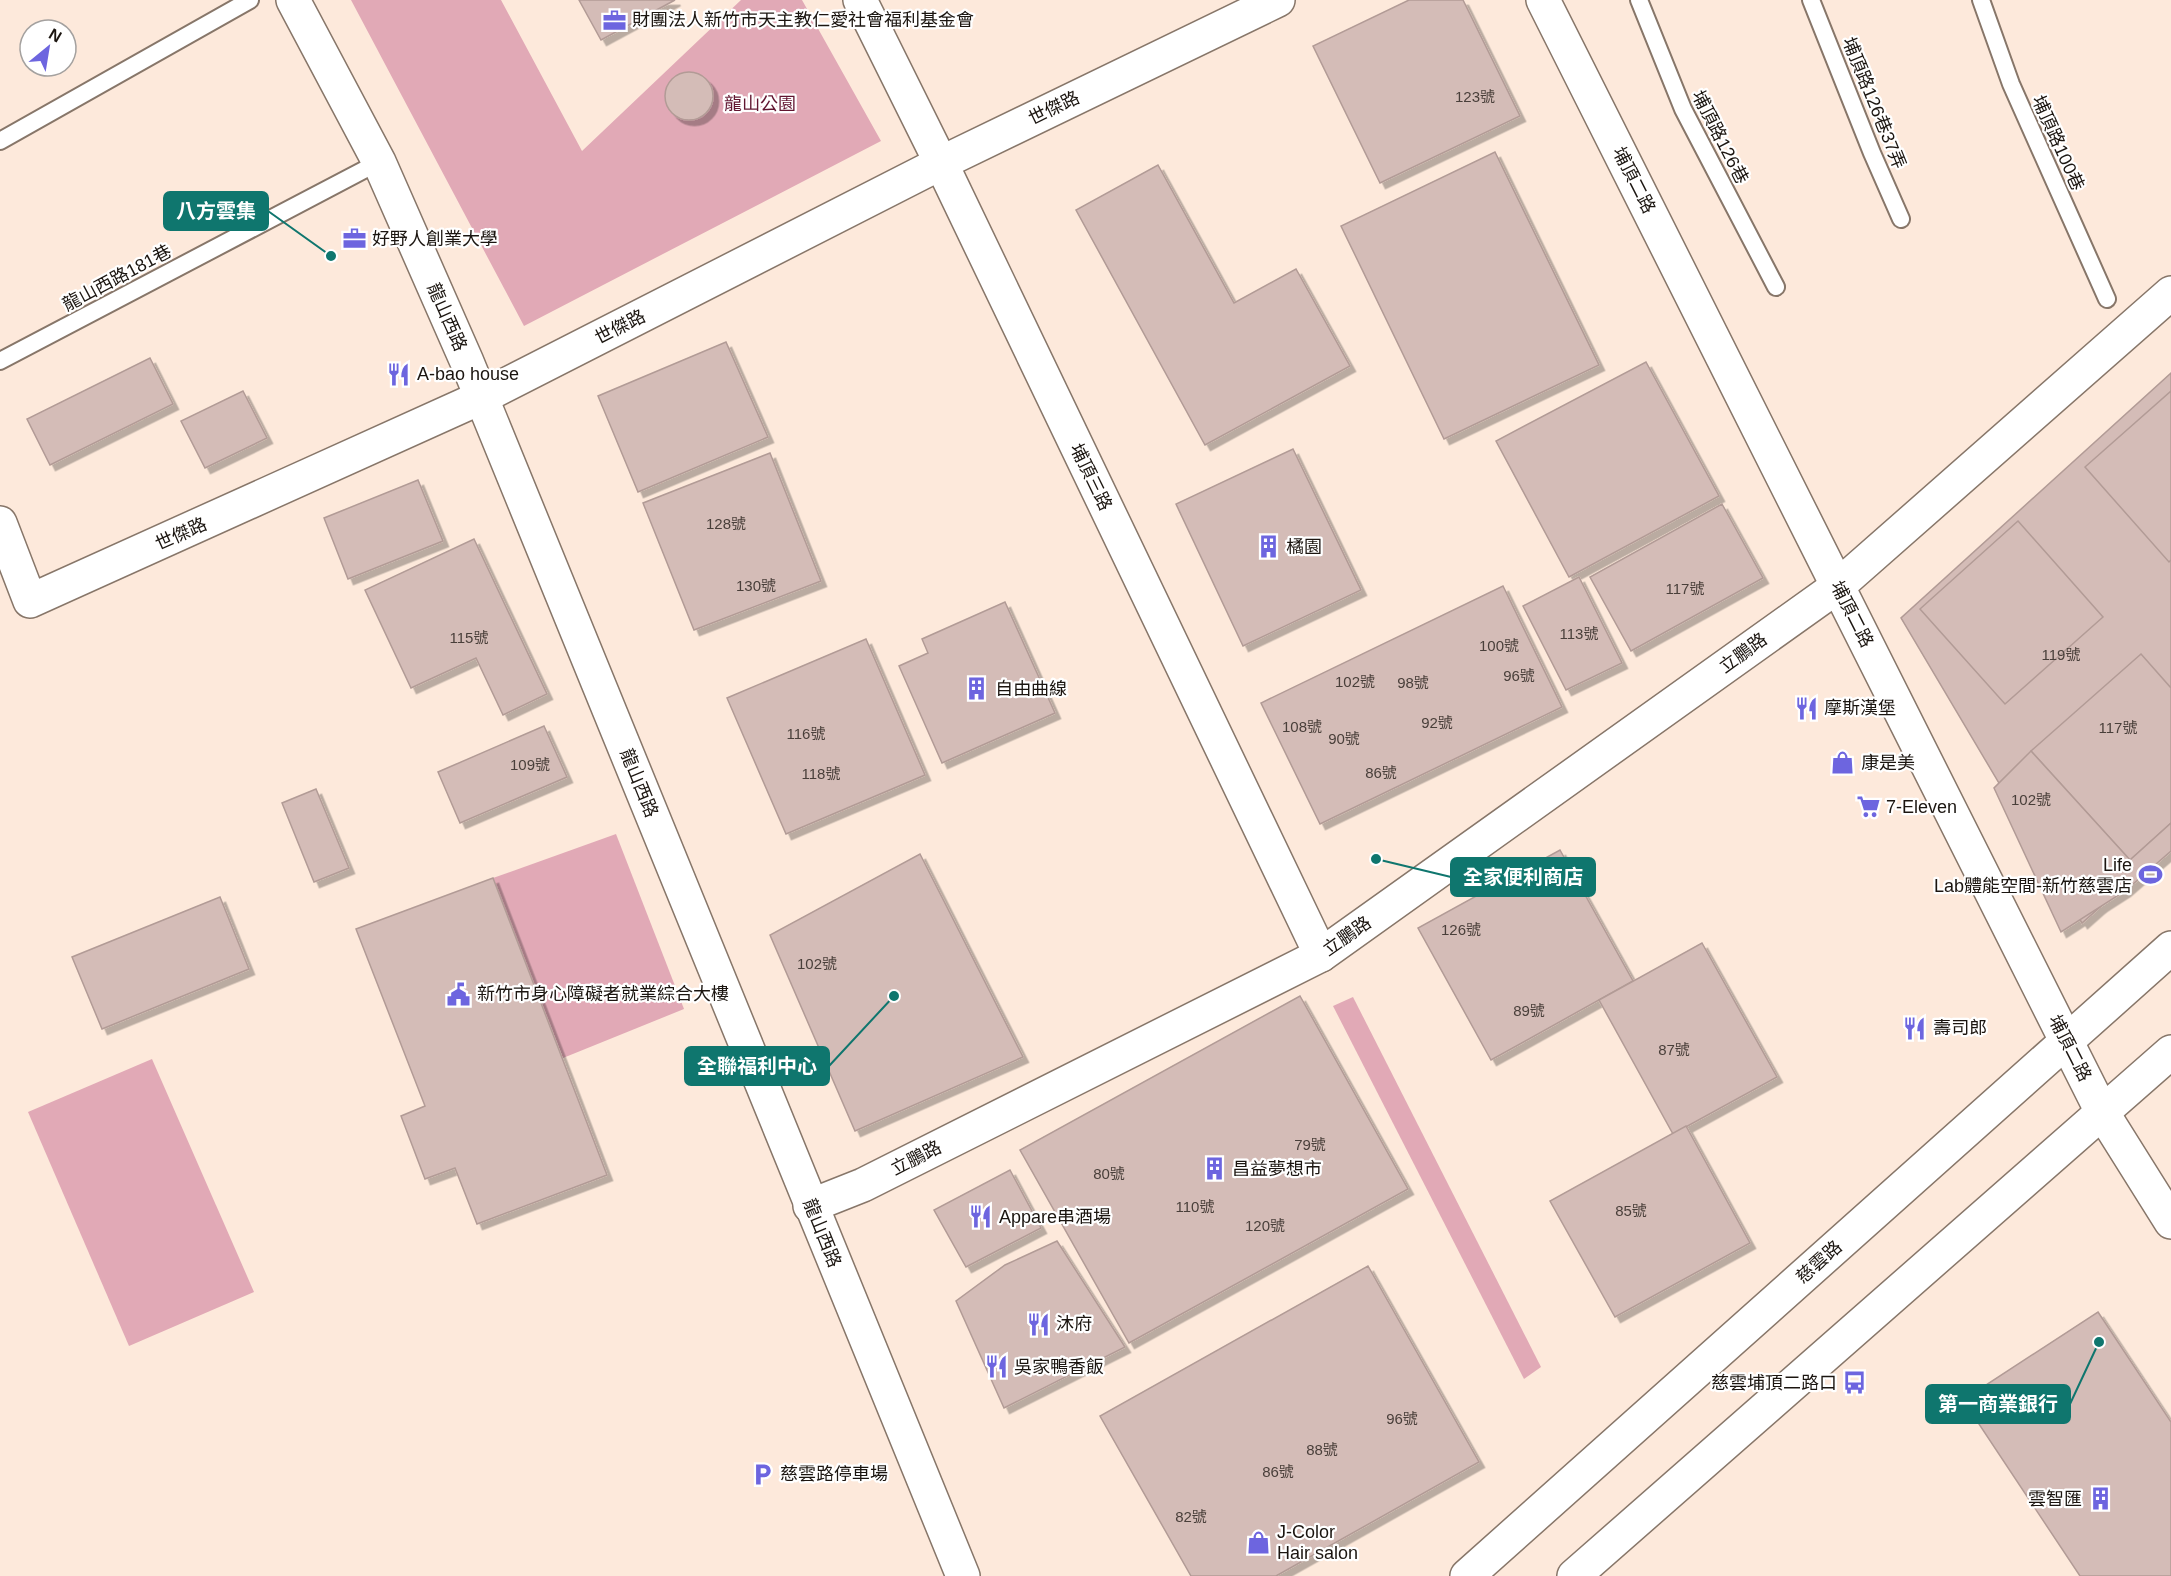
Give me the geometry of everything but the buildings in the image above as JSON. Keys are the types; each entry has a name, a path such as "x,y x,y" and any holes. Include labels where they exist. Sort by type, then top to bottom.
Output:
{"street":[{"name":"龍山西路","path":"293,0 379,162 482,397 810,1206 963,1576"},
{"name":"埔頂三路","path":"860,0 941,163 1321,955"},
{"name":"世傑路","path":"0,523 30,602 482,397 941,163 1278,0"},
{"name":"埔頂二路","path":"1543,0 2102,1112 2171,1222"},
{"name":"立鵬路","path":"810,1206 863,1185 1321,955 1838,586 2171,293"},
{"name":"慈雲路","path":"1467,1576 2171,948"},
{"path":"1574,1576 2171,1052"}],"lane":[{"path":"0,141 250,0"},
{"name":"埔頂路126巷","path":"1639,0 1683,109 1776,287"},
{"name":"埔頂路126巷37弄","path":"1811,0 1901,219"},
{"name":"埔頂路100巷","path":"1981,0 2011,84 2107,299"},
{"name":"龍山西路181巷","path":"0,361 379,162"}],"green space":[{"name":"龍山公園","path":"351,0 501,0 582,151 741,0 802,0 881,141 524,326"},
{"path":"616,834 684,1009 563,1058 493,878"},
{"path":"1353,997 1541,1367 1524,1379 1333,1006"},
{"path":"152,1059 254,1292 129,1346 28,1112"}],"place":[{"name":"財團法人新竹市天主教仁愛社會福利基金會","path":"614,20"},
{"name":"好野人創業大學","path":"354,239"},
{"name":"八方雲集","path":"331,256"},
{"name":"A-bao house","path":"399,374"},
{"name":"橘園","path":"1268,547"},
{"name":"自由曲線","path":"977,689"},
{"name":"摩斯漢堡","path":"1806,708"},
{"name":"康是美","path":"1843,763"},
{"name":"7-Eleven","path":"1868,807"},
{"name":"全家便利商店","path":"1376,859"},
{"name":"Life Lab體能空間-新竹慈雲店","path":"2150,875"},
{"name":"新竹市身心障礙者就業綜合大樓","path":"459,994"},
{"name":"全聯福利中心","path":"894,996"},
{"name":"壽司郎","path":"1915,1028"},
{"name":"昌益夢想市","path":"1214,1169"},
{"name":"Appare串酒場","path":"981,1217"},
{"name":"沐府","path":"1038,1324"},
{"name":"第一商業銀行","path":"2099,1342"},
{"name":"吳家鴨香飯","path":"996,1367"},
{"name":"慈雲埔頂二路口","path":"1855,1383"},
{"name":"慈雲路停車場","path":"762,1474"},
{"name":"雲智匯","path":"2100,1499"},
{"name":"J-Color Hair salon","path":"1259,1542"}]}
